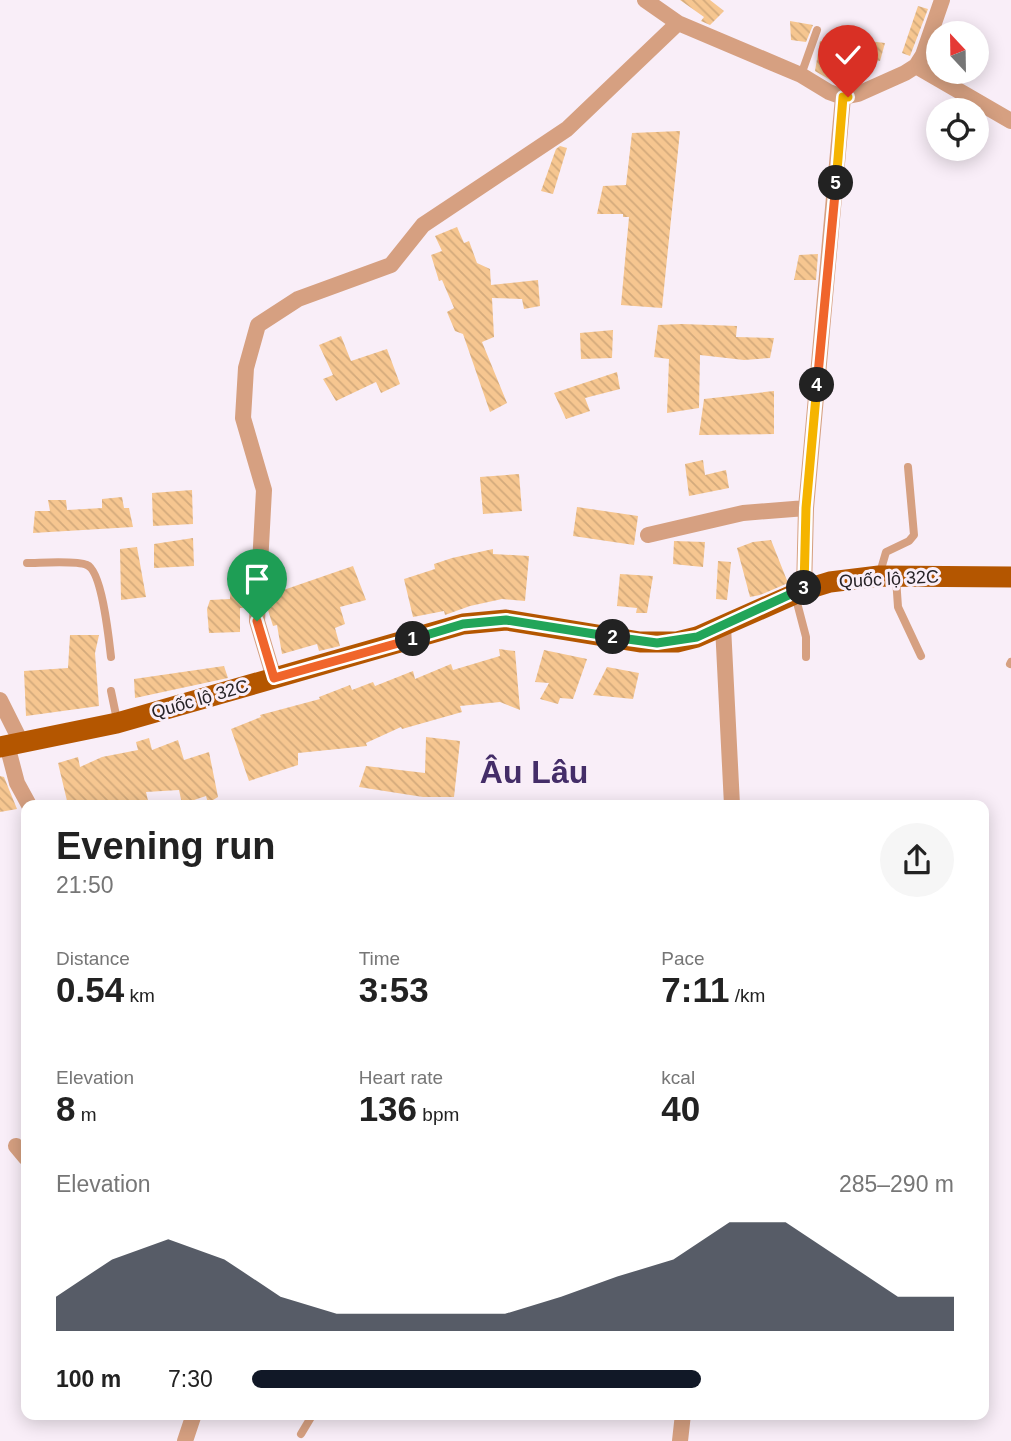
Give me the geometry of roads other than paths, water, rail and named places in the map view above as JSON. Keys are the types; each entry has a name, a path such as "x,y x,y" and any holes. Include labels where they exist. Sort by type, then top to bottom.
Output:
{"main road":[{"name":"Quốc lộ 32C","path":"9,745 117,723 485,620 526,621 657,643 697,637 799,592 830,582 888,575 1011,576"}],"street":[{"path":"645,0 678,23 801,75 829,92 848,96 916,66 923,55 942,0"},
{"path":"274,678 257,621 264,490 243,418 246,368 258,325 298,299 391,265 423,225 567,129 678,23"},
{"path":"916,66 1011,121"},
{"path":"799,592 848,96"},
{"path":"648,535 743,513 806,508"},
{"path":"723,626 733,800"},
{"path":"0,700 17,783 26,800"},
{"path":"185,1441 192,1420"},
{"path":"680,1441 682,1420"}],"lane":[{"path":"801,75 817,30"},
{"path":"848,96 859,58"},
{"path":"908,467 914,535 909,541 886,552 888,575 898,607 921,656"},
{"path":"27,563 88,565 95,572 111,657"},
{"path":"799,592 806,637 806,657"},
{"path":"111,691 117,723"},
{"path":"301,1434 309,1420"}],"district":[{"name":"Âu Lâu","path":"534,772"}]}
